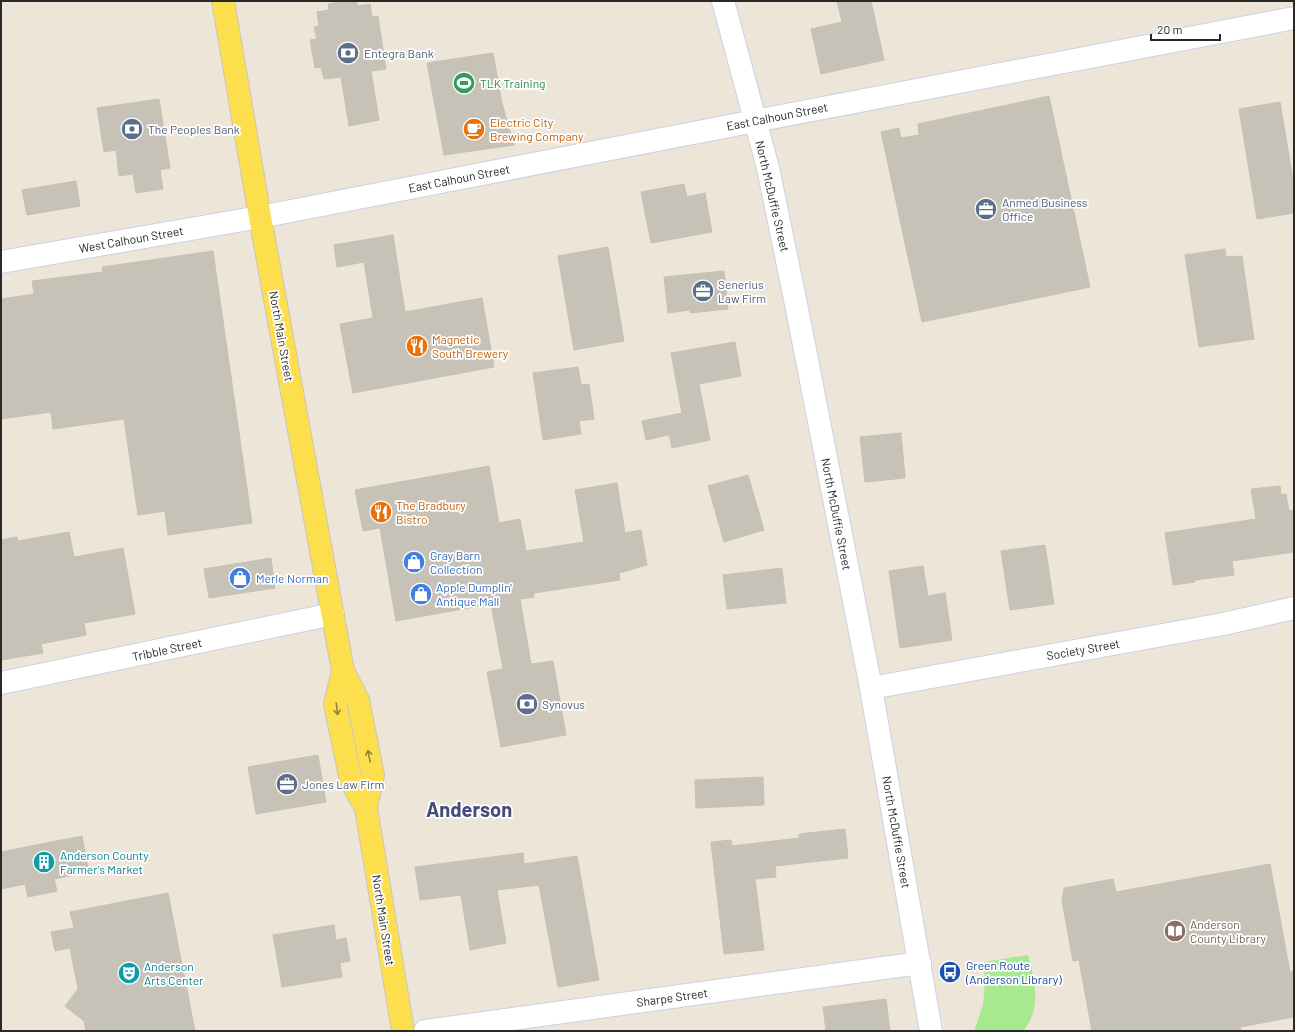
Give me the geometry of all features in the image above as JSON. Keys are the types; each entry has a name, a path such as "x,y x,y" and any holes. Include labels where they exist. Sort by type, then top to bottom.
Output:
{"main road":[{"name":"North Main Street","path":"223,1 260,217 343,671 358,700 373,775 366,808 403,1031"}],"street":[{"name":"North McDuffie Street","path":"723,1 768,168 799,316 871,688 931,1031"},
{"name":"East Calhoun Street","path":"260,217 1294,18"},
{"name":"West Calhoun Street","path":"1,262 260,217"},
{"name":"Society Street","path":"871,688 1223,624 1294,608"},
{"name":"Tribble Street","path":"1,684 333,614"},
{"name":"Sharpe Street","path":"425,1031 920,963"}],"green space":[{"path":"1028,955 1035,985 1035,1004 1033,1014 1023,1031 974,1031 983,1005 985,983 984,962"}],"building":[{"name":"Entegra Bank","path":"357,1 357,6 370,4 372,17 378,16 386,69 371,71 379,120 349,126 341,77 324,79 321,67 315,68 310,40 317,39 314,27 319,26 317,12 329,10 328,4"},
{"path":"837,1 871,1 884,60 821,74 811,29 842,22"},
{"path":"493,53 502,103 514,145 444,155 427,63"},
{"name":"Anmed Business Office","path":"1049,96 1090,287 922,322 881,132 899,128 901,138 919,135 918,124"},
{"name":"The Peoples Bank","path":"159,99 170,168 160,170 163,189 136,193 133,174 119,176 116,150 104,152 97,108"},
{"path":"1280,102 1294,186 1294,213 1257,219 1239,109"},
{"path":"76,181 80,206 27,215 22,190"},
{"path":"684,184 687,197 705,193 712,232 651,243 641,192"},
{"name":"Magnetic South Brewery","path":"393,235 405,312 482,298 494,367 353,393 340,324 373,318 364,262 337,267 334,245"},
{"path":"608,247 624,341 574,350 558,256"},
{"path":"1225,249 1226,257 1242,256 1254,339 1199,347 1185,255"},
{"path":"213,251 252,523 168,535 165,511 138,515 124,419 53,429 51,412 1,419 1,299 34,294 32,281 103,272 102,267"},
{"path":"724,271 728,309 690,313 690,310 668,313 664,277"},
{"path":"735,342 741,376 699,384 710,440 672,448 669,435 646,440 642,421 682,413 671,353"},
{"path":"578,367 581,385 589,384 594,419 579,421 581,434 543,440 533,373"},
{"path":"901,433 905,478 865,482 860,437"},
{"path":"489,466 499,523 520,519 526,551 584,542 575,490 617,483 625,533 641,530 647,565 619,573 620,580 534,593 534,597 520,599 531,664 553,661 566,735 501,747 487,672 503,669 491,604 396,621 380,528 363,531 355,490"},
{"path":"748,475 764,530 724,542 708,486"},
{"path":"1280,486 1281,495 1286,494 1289,511 1294,510 1294,552 1232,561 1234,575 1195,580 1195,582 1173,585 1165,533 1256,519 1251,489"},
{"path":"69,532 74,557 123,548 135,614 84,623 86,635 41,644 43,653 1,660 1,540 17,537 18,541"},
{"path":"1045,545 1054,604 1010,610 1001,551"},
{"name":"Merle Norman","path":"271,558 275,588 209,598 204,569"},
{"path":"923,566 928,596 945,593 952,640 900,648 889,571"},
{"path":"782,568 786,603 727,609 723,575"},
{"name":"Jones Law Firm","path":"318,755 326,802 256,814 248,767"},
{"path":"763,777 764,805 696,808 695,780"},
{"path":"845,829 848,858 775,866 776,877 755,879 764,950 724,954 711,842 731,840 732,846 799,838 799,834"},
{"name":"Anderson County Farmer's Market","path":"82,836 89,872 54,879 57,891 28,897 25,884 1,889 1,852"},
{"path":"523,853 524,864 577,856 599,980 558,987 539,885 497,890 506,943 470,950 461,895 420,900 415,867"},
{"name":"Anderson County Library","path":"1270,864 1290,972 1294,971 1294,1017 1240,1027 1241,1031 1092,1031 1079,960 1073,961 1062,901 1064,888 1113,879 1116,892"},
{"name":"Anderson Arts Center","path":"168,893 195,1031 86,1031 84,1021 65,1006 78,989 70,948 55,951 51,932 74,928 70,912"},
{"path":"334,925 336,940 346,938 350,961 340,963 342,977 282,987 273,935"},
{"path":"886,999 890,1031 826,1031 823,1007"}],"place":[{"name":"Entegra Bank","path":"348,53"},
{"name":"TLK Training","path":"464,83"},
{"name":"The Peoples Bank","path":"132,129"},
{"name":"Electric City Brewing Company","path":"474,129"},
{"name":"Anmed Business Office","path":"986,209"},
{"name":"Senerius Law Firm","path":"703,291"},
{"name":"Magnetic South Brewery","path":"417,346"},
{"name":"The Bradbury Bistro","path":"381,512"},
{"name":"Gray Barn Collection","path":"414,562"},
{"name":"Merle Norman","path":"240,578"},
{"name":"Apple Dumplin' Antique Mall","path":"421,594"},
{"name":"Synovus","path":"527,704"},
{"name":"Jones Law Firm","path":"287,784"},
{"name":"Anderson County Farmer's Market","path":"44,862"},
{"name":"Anderson County Library","path":"1175,931"},
{"name":"Green Route (Anderson Library)","path":"950,972"},
{"name":"Anderson Arts Center","path":"129,973"}],"district":[{"name":"Anderson","path":"469,809"}]}
